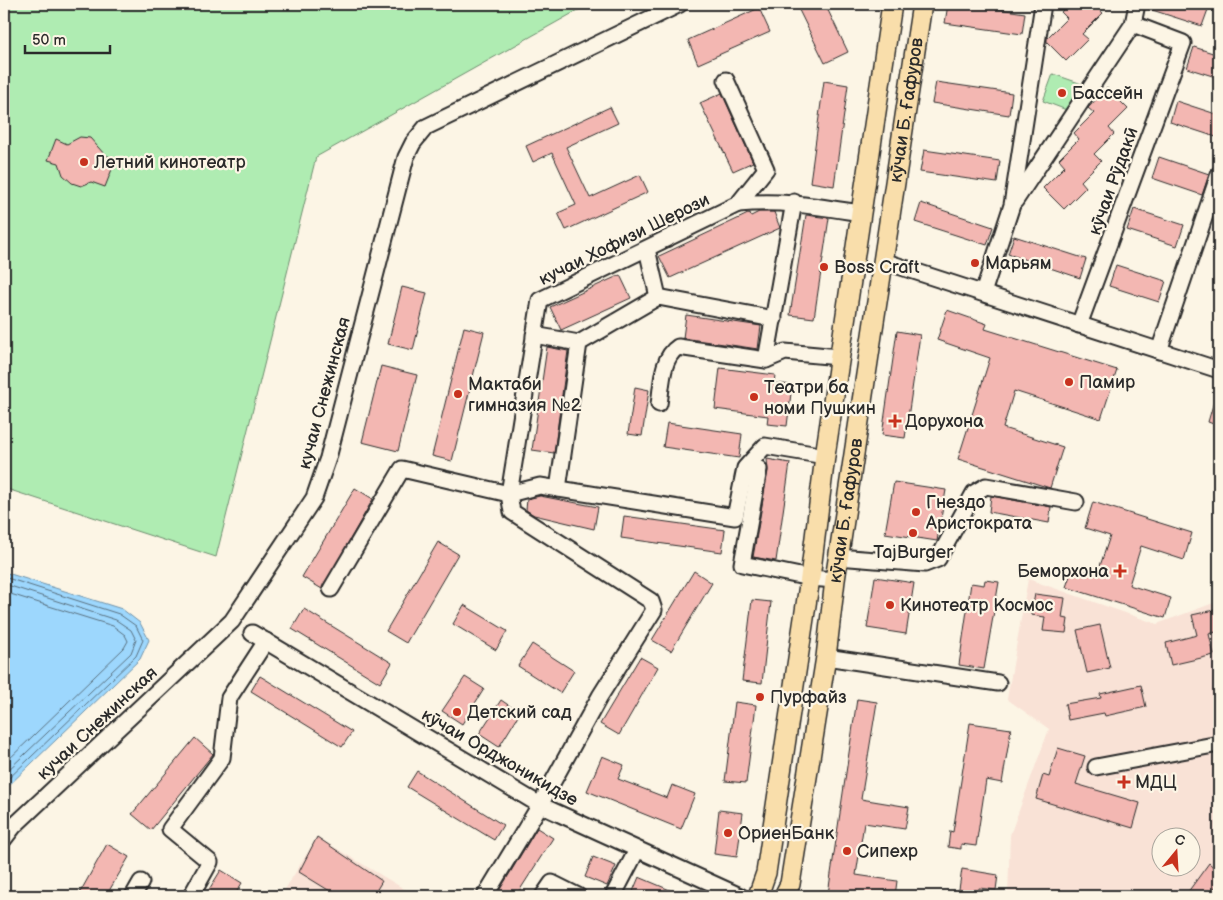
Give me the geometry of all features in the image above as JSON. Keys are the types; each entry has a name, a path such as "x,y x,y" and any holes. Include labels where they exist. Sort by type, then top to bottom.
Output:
{"main road":[{"name":"кӯчаи Б. Ғафуров","path":"758,896 766,873 810,578 839,357 892,4"},
{"name":"кӯчаи Б. Ғафуров","path":"784,896 790,884 826,657 838,557 922,4"}],"street":[{"name":"кучаи Снежинская","path":"4,839 14,826 232,621 314,498 328,458 406,157 413,143 426,128 680,4"},
{"path":"984,293 1012,205 1043,4"},
{"path":"1012,205 1133,24 1137,4"},
{"name":"кӯчаи Рӯдакӣ","path":"1079,325 1184,44 1133,24"},
{"path":"726,80 766,169 738,204"},
{"path":"1159,351 1219,174"},
{"path":"738,204 771,201 794,202 860,213"},
{"path":"766,360 794,202"},
{"name":"кучаи Хофизи Шерози","path":"509,494 540,300 738,204"},
{"path":"647,249 658,297"},
{"path":"883,261 1219,370"},
{"path":"534,335 579,343 658,297 774,319"},
{"path":"558,489 579,343"},
{"path":"659,404 665,364 672,351 678,347 766,360 785,352 839,357"},
{"path":"331,590 402,468 509,494 540,486 735,517 745,468 765,446 825,456"},
{"path":"759,469 742,564 810,578 835,580"},
{"path":"838,557 925,564 938,559 974,493 986,486 1076,502"},
{"path":"485,896 540,805 600,696 654,610 651,601 512,512 509,494"},
{"name":"кӯчаи Орджоникидзе","path":"252,633 540,805 740,896"},
{"path":"191,896 210,862 170,828 222,758 229,698 266,641"},
{"path":"826,657 998,682"},
{"path":"1096,767 1219,744"},
{"path":"613,896 637,850"},
{"path":"133,896 141,882"},
{"path":"543,896 552,883 578,896"}],"shaded area":[{"name":"МДЦ","path":"1028,579 1157,624 1219,601 1219,896 1008,896 1010,835 1049,729 1007,699"},
{"path":"317,837 416,896 281,896"}],"green space":[{"path":"4,4 589,4 316,157 216,557 4,488"},
{"name":"Бассейн","path":"1053,74 1082,84 1072,112 1043,101"}],"water":[{"path":"4,572 122,609 140,623 149,640 140,659 4,790"}],"building":[{"path":"796,4 825,4 848,52 825,63"},
{"path":"948,4 966,4 1025,13 1022,34 945,23"},
{"path":"1069,4 1093,4 1103,13 1082,34 1088,39 1066,61 1047,42 1047,38 1067,18 1061,12"},
{"path":"1146,4 1210,4 1202,26 1146,8"},
{"path":"759,8 770,32 698,64 688,40"},
{"path":"1194,47 1219,55 1219,78 1187,68"},
{"path":"824,81 848,85 834,186 810,182"},
{"path":"936,82 1012,93 1009,115 932,103"},
{"path":"1107,88 1128,109 1109,128 1114,134 1094,154 1101,161 1081,181 1086,187 1064,209 1043,188 1065,166 1059,159 1079,139 1074,133 1094,113 1088,108"},
{"path":"722,93 753,162 733,171 700,103"},
{"path":"1176,101 1219,115 1219,138 1170,122"},
{"path":"610,107 618,123 566,147 590,198 640,175 648,192 566,230 558,213 576,205 552,153 533,162 526,146"},
{"name":"Летний кинотеатр","path":"80,137 90,138 105,155 116,159 105,187 91,182 81,186 72,183 63,175 59,163 48,160 56,139 67,144"},
{"path":"924,150 1000,161 997,183 920,172"},
{"path":"1159,157 1209,174 1202,195 1152,178"},
{"path":"921,203 993,227 987,245 915,222"},
{"path":"1134,209 1184,225 1177,246 1127,230"},
{"path":"759,212 774,212 780,228 670,278 659,256 750,213 751,216"},
{"path":"806,215 829,218 814,318 790,315"},
{"path":"1014,236 1086,259 1080,278 1008,254"},
{"path":"1116,265 1166,281 1159,302 1109,286"},
{"path":"620,275 631,298 561,330 550,307"},
{"path":"402,287 427,293 413,350 388,344"},
{"path":"947,310 987,324 985,329 1117,370 1101,419 1014,391 1003,428 1063,447 1050,488 958,459 990,358 937,340"},
{"path":"686,315 761,326 758,349 683,338"},
{"name":"Мактаби гимназия №2","path":"464,327 484,332 452,461 432,456"},
{"path":"897,331 920,335 905,438 882,435"},
{"path":"547,347 568,351 554,453 532,450"},
{"path":"381,366 417,375 398,451 362,442"},
{"name":"Театри ба номи Пушкин","path":"720,368 775,375 774,383 792,385 787,426 767,424 768,416 715,409"},
{"path":"635,387 649,390 642,436 628,434"},
{"path":"1217,391 1219,392 1219,426 1208,422"},
{"path":"667,423 742,434 739,458 663,447"},
{"path":"767,459 790,463 776,561 753,557 768,471"},
{"name":"Гнездо Аристократа","path":"894,482 946,490 937,541 885,533"},
{"path":"355,488 373,499 322,589 302,577"},
{"path":"540,496 598,507 594,529 534,515 526,510 527,499"},
{"path":"991,496 1051,507 1049,523 989,512"},
{"path":"1093,502 1192,533 1184,560 1141,546 1129,585 1171,598 1165,618 1066,587 1073,567 1097,575 1110,536 1085,528"},
{"path":"624,516 725,530 722,552 621,538"},
{"path":"438,542 458,554 406,643 386,631"},
{"path":"694,571 712,583 671,651 652,640"},
{"name":"Кинотеатр Космос","path":"875,577 914,583 906,634 867,628"},
{"path":"985,580 999,582 984,669 959,665 971,583 984,585"},
{"path":"1035,594 1065,598 1062,618 1068,619 1066,633 1043,631 1045,617 1031,615"},
{"path":"752,600 771,602 762,683 742,681"},
{"path":"464,605 507,631 496,650 453,624"},
{"path":"304,609 392,663 380,683 292,629"},
{"path":"1219,609 1219,631 1209,634 1214,655 1171,665 1166,643 1197,635 1192,615"},
{"path":"1100,625 1110,668 1087,673 1077,630"},
{"path":"532,644 574,671 560,693 518,666"},
{"path":"640,657 658,667 619,735 600,724"},
{"path":"260,676 352,732 342,747 251,691"},
{"path":"465,677 484,689 462,724 442,711"},
{"path":"1141,685 1146,707 1105,716 1104,713 1068,720 1065,704 1101,698 1100,694"},
{"name":"Сипехр","path":"857,699 877,702 861,799 909,807 905,829 864,823 856,875 897,881 895,896 828,894"},
{"path":"501,700 520,713 499,747 479,734"},
{"path":"735,702 756,705 746,783 725,781"},
{"path":"970,723 1011,729 1002,783 986,780 976,846 961,844 961,849 948,847 950,831 953,832"},
{"path":"195,738 213,754 151,830 132,814"},
{"path":"1058,748 1085,756 1076,784 1140,803 1133,828 1036,799 1043,775 1049,777"},
{"path":"602,756 624,765 618,779 667,798 672,785 695,794 681,829 587,791"},
{"path":"417,771 503,825 494,840 407,787"},
{"name":"ОриенБанк","path":"719,810 743,813 737,857 714,854"},
{"path":"537,828 553,838 516,896 496,896"},
{"path":"317,837 382,881 373,896 338,896 299,872"},
{"path":"107,844 129,857 106,896 78,896"},
{"path":"593,857 616,866 607,886 585,877"},
{"path":"1209,863 1219,872 1219,881 1209,896 1185,896 1200,878"},
{"path":"962,869 998,875 996,890 979,888 978,896 958,896"},
{"path":"221,870 242,883 234,896 205,896"},
{"path":"639,877 684,896 631,896"}],"place":[{"name":"Бассейн","path":"1062,93"},
{"name":"Летний кинотеатр","path":"84,162"},
{"name":"Марьям","path":"975,263"},
{"name":"Boss Craft","path":"824,267"},
{"name":"Памир","path":"1069,382"},
{"name":"Мактаби гимназия №2","path":"458,394"},
{"name":"Театри ба номи Пушкин","path":"754,397"},
{"name":"Дорухона","path":"895,421"},
{"name":"Гнездо Аристократа","path":"916,512"},
{"name":"TajBurger","path":"913,533"},
{"name":"Беморхона","path":"1120,571"},
{"name":"Кинотеатр Космос","path":"890,605"},
{"name":"Пурфайз","path":"760,697"},
{"name":"Детский сад","path":"457,712"},
{"name":"МДЦ","path":"1124,782"},
{"name":"ОриенБанк","path":"728,833"},
{"name":"Сипехр","path":"847,851"}]}
